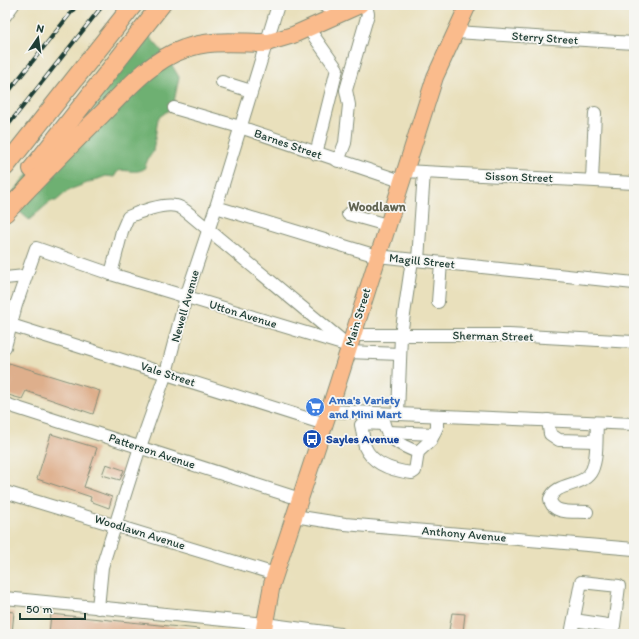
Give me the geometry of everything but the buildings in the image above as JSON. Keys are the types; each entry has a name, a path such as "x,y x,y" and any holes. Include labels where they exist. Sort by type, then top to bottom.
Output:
{"highway":[{"path":"5,167 133,5"},
{"path":"5,203 161,5"},
{"path":"5,213 111,105 150,68 162,60 184,48 211,43 266,43"}],"main road":[{"path":"266,43 293,35 360,5"},
{"name":"Main Street","path":"264,629 275,574 327,417 435,77 468,5"}],"street":[{"path":"5,16 13,5"},
{"name":"Newell Avenue","path":"98,608 102,567 140,447 166,373 186,296 209,230 278,5"},
{"path":"323,5 342,13"},
{"path":"338,161 346,136 349,105 346,90 368,14 366,5"},
{"path":"309,27 337,69 316,154"},
{"name":"Sterry Street","path":"456,32 634,43"},
{"path":"222,82 251,92"},
{"name":"Barnes Street","path":"174,108 240,127 338,161 403,176"},
{"path":"592,180 595,113"},
{"path":"398,414 401,335 415,260 424,172"},
{"name":"Sisson Street","path":"403,176 424,172 634,183"},
{"path":"111,274 122,231 128,217 143,211 174,205 180,207 350,344 400,354"},
{"name":"Magill Street","path":"216,207 377,256 634,283"},
{"path":"348,214 387,225"},
{"name":"Utton Avenue","path":"25,276 36,248 111,274 350,344"},
{"path":"438,302 441,263"},
{"path":"5,278 25,276 8,322 5,347"},
{"name":"Vale Street","path":"8,322 166,373 327,417"},
{"name":"Sherman Street","path":"350,344 401,335 509,336 634,342"},
{"name":"Patterson Avenue","path":"5,404 300,499"},
{"path":"437,416 437,427 434,434 431,440 418,452 415,471 412,473 394,471 376,461 366,447 361,425 363,423 384,423 398,414 634,424 634,416"},
{"path":"327,417 384,423 434,434"},
{"path":"548,420 550,434 559,440 596,441"},
{"path":"384,423 394,441 418,452"},
{"path":"587,512 559,510 553,507 550,499 551,494 557,489 576,484 592,471 597,423"},
{"name":"Woodlawn Avenue","path":"5,492 116,524 275,574"},
{"name":"Anthony Avenue","path":"294,516 345,524 634,549"},
{"path":"571,634 581,582 619,586 614,626 574,620"},
{"path":"5,598 264,629 340,634"}],"green space":[{"path":"143,29 167,57 179,77 173,107 158,118 153,152 144,169 138,171 118,171 114,177 106,176 69,190 56,201 51,201 29,220 7,200"}],"railway":[{"path":"5,96 77,5"},
{"path":"5,129 103,5"}],"place":[{"name":"Ama's Variety and Mini Mart","path":"315,407"},
{"name":"Sayles Avenue","path":"312,439"}],"district":[{"name":"Woodlawn","path":"377,206"}]}
